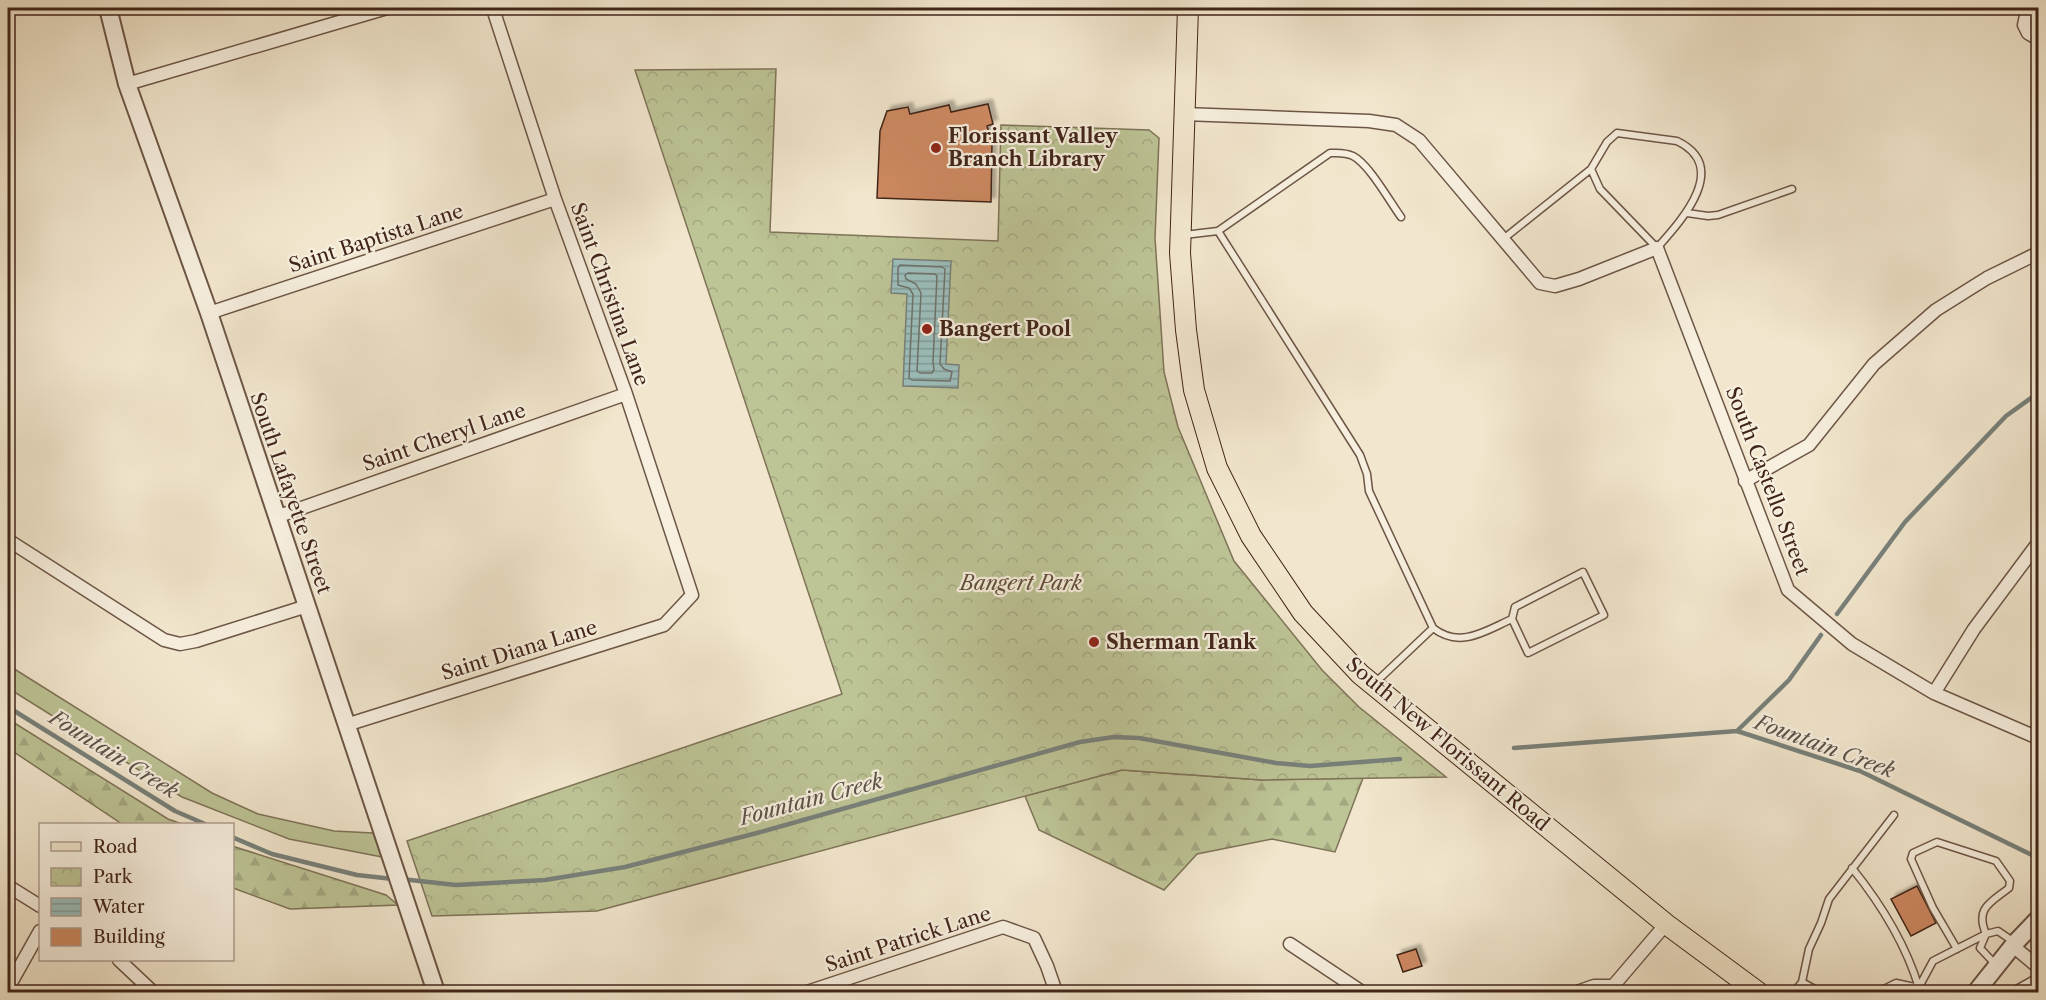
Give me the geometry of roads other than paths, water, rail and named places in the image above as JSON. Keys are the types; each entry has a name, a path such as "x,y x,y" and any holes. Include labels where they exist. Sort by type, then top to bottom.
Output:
{"main road":[{"name":"South New Florissant Road","path":"1188,8 1180,235 1186,330 1194,390 1217,468 1251,536 1303,613 1360,674 1666,924 1758,993"}],"street":[{"name":"South Lafayette Street","path":"108,8 127,84 209,313 436,993"},
{"path":"127,84 387,8"},
{"name":"Saint Christina Lane","path":"490,8 493,9 555,199 626,394 693,596"},
{"path":"2030,8 2027,11 2024,25 2028,33 2038,39"},
{"path":"1184,114 1369,121 1396,125 1419,140 1540,283 1555,286 1658,249"},
{"name":"Saint Baptista Lane","path":"209,313 555,199"},
{"name":"South Castello Street","path":"1658,249 1788,590 1852,644 1935,693 2038,738"},
{"path":"1745,481 1809,445 1875,364 1936,310 1987,278 2038,253"},
{"name":"Saint Cheryl Lane","path":"276,517 626,394"},
{"path":"8,540 164,640 180,644 196,642 307,606"},
{"path":"1935,693 1974,629 2038,543"},
{"name":"Saint Diana Lane","path":"346,725 664,625 693,596"},
{"path":"8,886 39,905"},
{"path":"1976,993 2014,944 2038,919"},
{"path":"1577,993 1594,986 1611,989 1666,924"},
{"name":"Saint Patrick Lane","path":"807,993 1003,927 1034,938 1056,993"},
{"path":"8,988 39,932"},
{"path":"1290,944 1362,993"},
{"path":"2014,944 2038,967"},
{"path":"120,961 153,993"}],"lane":[{"path":"1502,240 1591,169 1606,142 1617,133 1677,141 1686,145 1700,165 1702,175 1700,188 1687,213 1658,249 1600,189 1591,169"},
{"path":"1180,235 1218,231 1330,153 1342,152 1363,164 1401,217"},
{"path":"1687,213 1718,215 1792,189"},
{"path":"1218,231 1359,455 1367,474 1369,491 1433,628 1443,635 1455,638 1472,637 1512,619"},
{"path":"1583,572 1604,615 1528,653 1512,619 1515,607 1583,572"},
{"path":"1374,685 1433,628"},
{"path":"1794,993 1802,982 1809,949 1829,899 1894,815"},
{"path":"1957,949 1934,908 1911,855 1937,842 1996,861 2010,885 1985,906 1981,922 1986,934 1980,948 1997,965"},
{"path":"1852,868 1872,893 1906,953 1919,988"},
{"path":"1919,988 1933,961 1986,934 1998,931 2014,944"},
{"path":"2011,993 2038,977"},
{"path":"1802,982 1820,993"},
{"path":"1878,993 1896,983 1919,988"}],"water":[{"name":"Bangert Pool","path":"893,259 951,261 946,364 959,365 958,388 903,386 907,294 891,293"}],"waterway":[{"path":"1837,614 1905,522 2006,416 2038,393"},
{"path":"1737,731 1789,680 1821,635"},
{"name":"Fountain Creek","path":"8,707 175,811 203,823"},
{"name":"Fountain Creek","path":"1514,748 1737,731 1860,771 2038,858"},
{"name":"Fountain Creek","path":"401,879 456,885 545,880 625,867 757,833 1080,742 1114,737 1139,738 1276,763 1310,766 1400,759"},
{"name":"Fountain Creek","path":"234,838 272,854 357,875 393,879"}],"place":[{"name":"Florissant Valley Branch Library","path":"936,148"},
{"name":"Bangert Pool","path":"927,329"},
{"name":"Sherman Tank","path":"1094,642"}],"park label":[{"name":"Bangert Park","path":"1021,583"}]}
